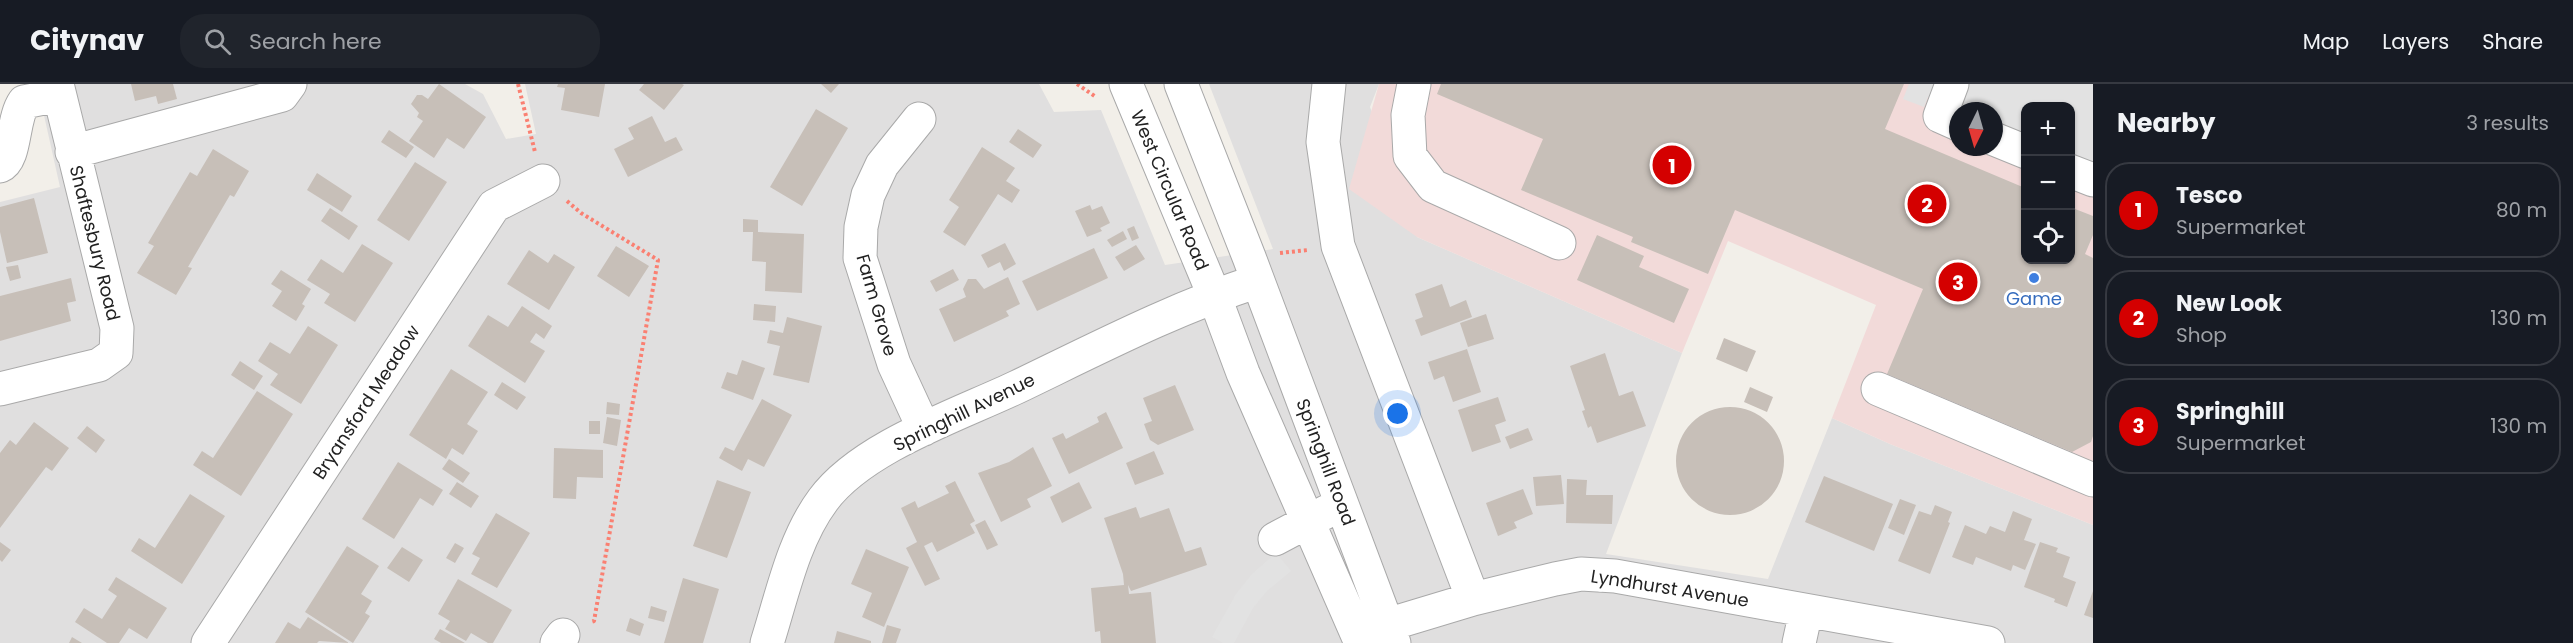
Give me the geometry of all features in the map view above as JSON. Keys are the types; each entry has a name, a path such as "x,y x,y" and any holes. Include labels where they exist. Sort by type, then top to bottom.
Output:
{"street":[{"path":"72,152 282,94 290,84"},
{"name":"West Circular Road","path":"1126,84 1214,295"},
{"path":"1181,84 1253,269"},
{"path":"1329,84 1323,142 1338,246 1473,599"},
{"path":"1414,84 1408,115 1410,156 1433,186 1559,243"},
{"path":"1949,120 1940,116 1952,84"},
{"path":"0,166 5,164 11,153 15,122 24,102 58,90"},
{"name":"Shaftesbury Road","path":"0,389 99,365 116,353 117,328 58,90"},
{"name":"Farm Grove","path":"919,119 882,165 868,195 861,227 860,258 894,364 924,429"},
{"path":"2003,143 2021,150"},
{"path":"2075,173 2093,180"},
{"name":"Bryansford Meadow","path":"208,643 494,206 543,181"},
{"name":"Springhill Avenue","path":"767,643 801,542 823,500 854,467 924,429 1214,295 1253,269"},
{"name":"Springhill Road","path":"1253,269 1342,504 1374,636"},
{"path":"1214,295 1243,373 1307,522 1374,636"},
{"path":"1878,389 2093,480"},
{"path":"1275,539 1342,504"},
{"name":"Lyndhurst Avenue","path":"1374,636 1473,599 1581,574 1615,576 1988,643"},
{"path":"1799,643 1806,611"}],"path":[{"path":"518,84 543,181 581,213 658,260 594,621 560,639"},
{"path":"1253,269 1338,246"}],"shaded area":[{"path":"37,84 465,84 483,94 506,139 536,134 525,84 1039,84 1054,112 1101,110 1165,265 1273,249 1209,84 1379,84 1370,107 1417,237 1682,353 1606,554 1768,579 1832,418 1890,444 2093,525 2093,643 0,643 0,202 60,187"},
{"path":"1379,84 2093,84 2093,525 1890,444 1832,418 1876,305 1728,241 1682,353 1417,237 1349,189"},
{"path":"1909,84 2093,84 2093,166 2075,158 2075,102 2021,102 2021,136 2003,129 2003,102 1949,102 1949,106 1928,97 1924,107 1903,99"},
{"path":"1276,553 1291,571 1267,591 1253,608 1234,643 1223,643 1212,637 1236,594 1252,574"}],"building":[{"path":"131,84 173,84 177,99 158,104 156,96 135,101"},
{"path":"439,84 486,117 464,149 447,138 434,158 409,141 423,121 417,117 419,113 411,104 417,95 428,99"},
{"path":"558,84 605,84 599,117 561,110 565,88 557,87"},
{"path":"644,84 684,85 664,110 639,90"},
{"path":"821,84 839,84 831,93"},
{"path":"1441,84 1904,84 1885,129 2021,186 2021,264 2075,264 2075,209 2093,216 2093,235 2085,254 2093,258 2093,436 2091,442 2072,452 1887,374 1923,289 1735,210 1708,274 1631,242 1633,237 1521,190 1543,139 1437,94"},
{"path":"816,109 848,128 802,206 770,187"},
{"path":"652,116 665,142 676,137 683,150 628,177 614,149 634,139 628,128"},
{"path":"1018,129 1042,145 1033,158 1009,142"},
{"path":"389,130 414,147 406,158 381,142"},
{"path":"982,147 1015,168 1006,181 1020,190 1012,203 998,194 965,246 943,232 959,207 949,200"},
{"path":"213,149 249,171 234,197 230,195 188,267 192,268 176,295 137,273 154,246 148,243 190,172 197,176"},
{"path":"415,162 447,182 409,241 377,220"},
{"path":"317,173 352,196 342,212 307,190"},
{"path":"34,198 48,253 7,263 0,232 0,207"},
{"path":"1090,205 1092,210 1102,206 1110,223 1100,228 1102,231 1087,237 1075,211"},
{"path":"330,208 358,226 349,240 321,221"},
{"path":"743,219 758,220 758,232 804,234 802,293 765,291 766,262 752,261 753,232 743,232"},
{"path":"1134,226 1139,238 1132,241 1127,229"},
{"path":"1123,231 1127,239 1112,247 1107,240"},
{"path":"1597,235 1644,256 1639,267 1689,289 1674,323 1577,280"},
{"path":"1005,243 1016,264 1004,271 1000,262 988,268 981,255"},
{"path":"362,244 393,263 355,322 324,303 330,294 307,280 321,259 343,273"},
{"path":"1136,245 1145,259 1124,271 1115,257"},
{"path":"616,246 649,266 629,297 597,276"},
{"path":"1094,248 1108,278 1037,311 1022,281"},
{"path":"529,250 548,263 554,254 575,267 549,310 507,284"},
{"path":"18,265 21,278 10,281 6,267"},
{"path":"953,269 959,280 936,292 930,281"},
{"path":"281,270 311,289 296,321 272,306 282,291 271,284"},
{"path":"1008,277 1020,304 1006,311 1009,316 954,342 939,309 966,297 963,289 968,279 976,279 984,289"},
{"path":"71,278 76,301 67,303 71,321 0,341 0,296"},
{"path":"1442,284 1450,307 1466,300 1472,317 1421,336 1415,320 1423,317 1415,294"},
{"path":"754,304 776,306 775,322 753,320"},
{"path":"522,306 552,326 544,339 536,333 530,342 545,351 525,383 468,346 488,315 508,327"},
{"path":"1486,314 1494,339 1468,347 1460,323"},
{"path":"787,317 822,326 809,383 773,375 780,346 767,343 770,330 783,333"},
{"path":"308,326 338,345 301,404 270,385 278,374 258,361 270,342 290,354"},
{"path":"1724,338 1756,351 1747,372 1716,359"},
{"path":"1467,349 1481,392 1453,402 1444,376 1434,380 1428,362"},
{"path":"1605,353 1619,396 1633,391 1646,426 1597,443 1582,411 1585,410 1570,366"},
{"path":"742,360 765,368 753,400 721,388 727,372 737,375"},
{"path":"240,361 263,376 254,390 231,375"},
{"path":"451,369 488,392 467,424 478,431 463,455 452,448 446,459 409,435"},
{"path":"502,382 526,397 517,410 494,395"},
{"path":"1175,385 1194,430 1158,445 1150,440 1144,424 1152,421 1143,398"},
{"path":"1750,387 1773,397 1767,412 1744,402"},
{"path":"257,391 293,414 241,496 193,465 202,451 213,458"},
{"path":"1498,397 1506,421 1495,425 1501,442 1472,452 1458,410"},
{"path":"762,399 792,415 764,467 748,459 742,471 719,458 725,447 734,451"},
{"path":"607,402 620,404 619,415 606,414"},
{"path":"1730,407 1751,411 1768,423 1780,440 1784,461 1780,482 1768,499 1751,511 1730,515 1709,511 1692,499 1680,482 1676,461 1680,440 1692,423 1709,411"},
{"path":"1106,412 1123,448 1069,474 1052,438 1063,433 1066,439 1099,422 1097,417"},
{"path":"607,417 621,420 617,446 603,443"},
{"path":"589,421 600,421 600,434 589,434"},
{"path":"34,422 69,448 52,471 46,467 0,528 0,453 10,440 16,445"},
{"path":"87,426 105,440 96,453 77,438"},
{"path":"1528,428 1533,440 1510,449 1505,437"},
{"path":"1033,447 1052,486 1027,499 1031,507 1001,522 978,473 1009,462"},
{"path":"554,448 603,450 603,478 577,477 576,499 553,498"},
{"path":"1154,451 1164,474 1135,485 1126,463"},
{"path":"449,459 470,473 463,483 442,469"},
{"path":"398,462 443,490 433,506 420,498 394,539 362,519"},
{"path":"1561,475 1564,504 1536,506 1533,477"},
{"path":"1824,476 1893,504 1874,551 1805,522"},
{"path":"1567,479 1587,480 1586,495 1613,495 1612,524 1566,523"},
{"path":"717,480 751,492 727,558 693,546"},
{"path":"955,481 975,521 970,524 975,533 937,552 932,542 924,546 940,579 925,586 906,548 917,542 901,508 915,501 918,508 949,493 945,486"},
{"path":"457,482 479,496 471,508 449,494"},
{"path":"1079,482 1092,508 1062,523 1050,497"},
{"path":"1523,489 1533,514 1514,522 1517,528 1498,536 1486,503"},
{"path":"190,494 225,516 182,584 131,551 139,538 155,548"},
{"path":"1900,499 1916,505 1904,535 1888,528"},
{"path":"1935,505 1952,512 1930,574 1898,561 1919,511 1931,515"},
{"path":"1136,507 1140,518 1169,508 1185,552 1201,547 1207,565 1131,591 1128,585 1129,594 1151,592 1156,643 1101,643 1100,631 1095,632 1091,588 1124,585 1123,574 1104,518"},
{"path":"2013,511 2032,519 2024,540 2036,544 2025,570 2013,565 2011,571 1976,557 1973,565 1952,557 1965,525 1986,534 1990,526 2005,532"},
{"path":"496,513 530,533 497,588 471,574 480,558 472,554"},
{"path":"985,520 998,545 987,550 975,525"},
{"path":"0,542 11,550 2,562 0,560"},
{"path":"2040,542 2058,548 2056,552 2070,557 2063,577 2076,582 2067,607 2054,602 2055,599 2024,587"},
{"path":"455,543 464,548 455,563 446,558"},
{"path":"347,546 379,566 361,594 372,601 365,613 370,616 353,643 305,612"},
{"path":"402,547 423,560 409,582 387,568"},
{"path":"866,549 909,567 884,627 862,617 872,593 851,584"},
{"path":"116,577 167,608 147,639 129,628 119,643 107,643 75,622 84,608 102,619 117,596 108,590"},
{"path":"683,578 719,589 703,643 664,643"},
{"path":"458,579 512,610 493,643 488,643 471,633 466,641 445,629 450,621 438,614"},
{"path":"2093,591 2093,618 2084,615"},
{"path":"651,606 667,611 664,622 648,618"},
{"path":"308,617 349,643 319,641 317,643 275,643 288,622 300,629"},
{"path":"630,618 644,624 640,636 626,631"},
{"path":"887,625 901,629 896,643 882,643"},
{"path":"440,629 465,643 441,643 434,639"},
{"path":"837,631 871,641 871,643 834,643"},
{"path":"72,637 82,643 69,643"}],"place":[{"name":"Tesco","path":"1672,165"},
{"name":"New Look","path":"1927,204"},
{"name":"Game","path":"2034,278"},
{"name":"Springhill","path":"1958,282"}]}
